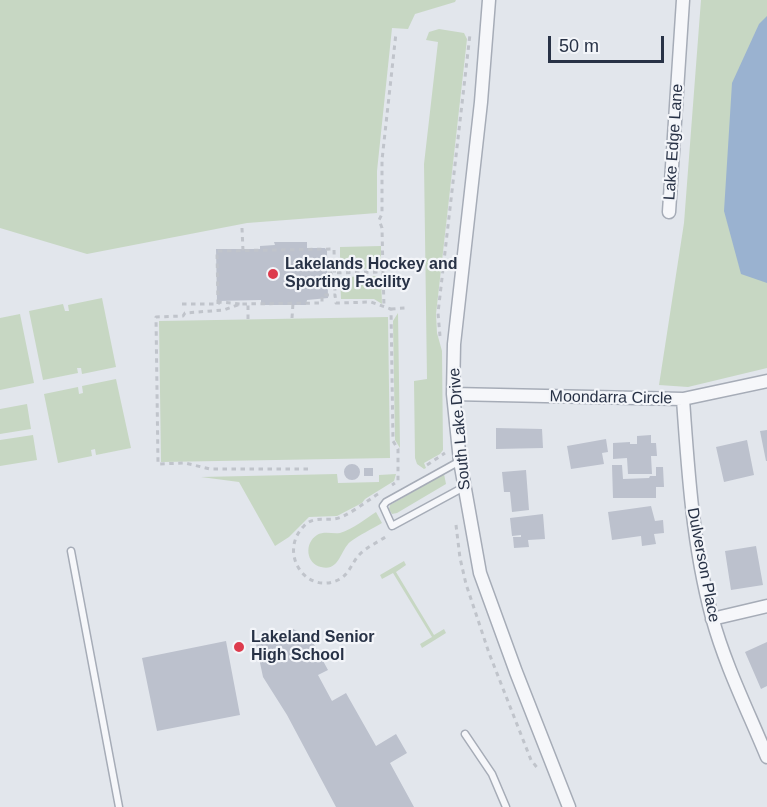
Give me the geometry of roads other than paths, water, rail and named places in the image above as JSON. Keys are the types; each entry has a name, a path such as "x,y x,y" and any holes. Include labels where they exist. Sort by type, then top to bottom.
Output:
{"street":[{"name":"South Lake Drive","path":"489,0 481,102 454,344 453,394 460,461 480,573 569,807"},
{"name":"Lake Edge Lane","path":"669,213 683,0"},
{"name":"Moondarra Circle","path":"453,394 683,399 767,381"},
{"name":"Dulverson Place","path":"683,399 690,499 712,619 767,757"},
{"path":"712,619 767,606"}],"lane":[{"path":"460,461 386,502 383,506 392,526 464,487"},
{"path":"71,551 118,807"},
{"path":"465,734 492,774 506,807"}],"water":[{"path":"767,16 767,283 741,274 724,211 732,83 759,24"}],"place":[{"name":"Lakelands Hockey and Sporting Facility","path":"273,274"},
{"name":"Lakeland Senior High School","path":"239,647"}]}
